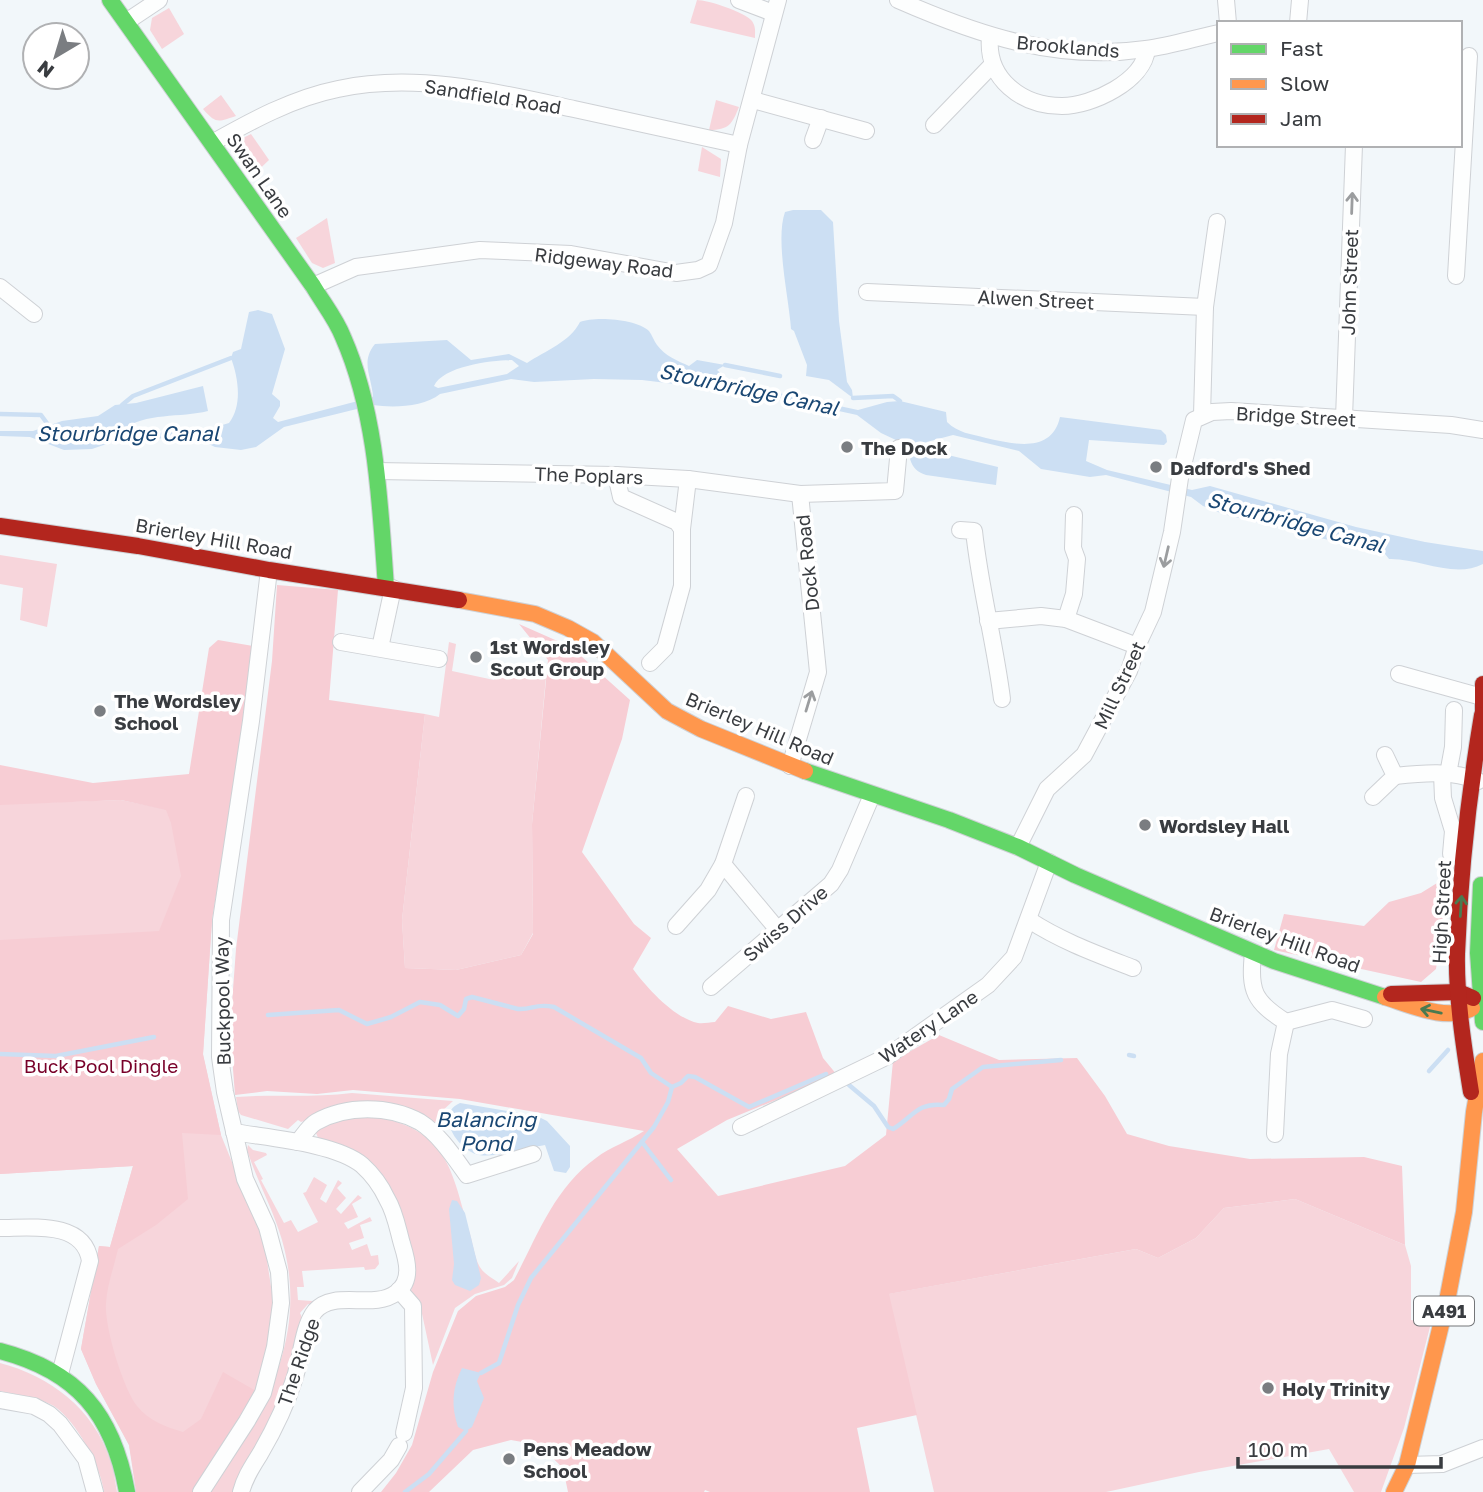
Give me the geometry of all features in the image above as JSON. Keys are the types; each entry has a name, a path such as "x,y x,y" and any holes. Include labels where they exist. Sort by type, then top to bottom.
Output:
{"main road":[{"name":"Swan Lane","path":"110,0 313,286 343,336 359,382 377,471"},
{"path":"377,471 390,587"},
{"name":"Brierley Hill Road","path":"0,526 390,587 535,614 593,642 667,711 701,729 789,766 1018,847 1274,961 1422,1009 1461,1014"},
{"name":"High Street","path":"1477,1121 1459,992 1458,855 1478,821 1477,781 1483,723 1482,690"},
{"name":"High Street","path":"1481,875 1478,953 1483,1022"},
{"name":"Brierley Hill Road","path":"1379,994 1459,992 1482,1002"},
{"path":"1461,1014 1482,1002"},
{"name":"High Street","path":"1394,1492 1407,1465 1457,1248 1477,1121 1483,1061"},
{"path":"0,1351 60,1374 82,1393 118,1453 127,1492"}],"street":[{"path":"126,22 159,0"},
{"path":"739,0 776,7"},
{"name":"Brooklands","path":"898,0 957,26 990,37 1018,44 1093,52 1147,49 1217,33"},
{"path":"1226,0 1228,21"},
{"path":"1298,21 1300,0"},
{"name":"Ridgeway Road","path":"313,286 356,267 480,250 571,254 676,273 698,270 709,265 724,223 739,145 776,7"},
{"name":"Brooklands","path":"990,37 988,52 992,65 1004,83 1023,97 1044,105 1065,106 1106,94 1124,84 1141,68 1147,49"},
{"path":"1456,276 1471,57"},
{"path":"934,125 992,65"},
{"name":"Sandfield Road","path":"212,143 258,118 305,99 337,89 387,82 462,87 739,145"},
{"path":"753,100 866,131"},
{"path":"813,140 821,118"},
{"name":"John Street","path":"1344,418 1354,147"},
{"path":"1202,415 1205,307 1217,222"},
{"path":"0,287 34,314"},
{"name":"Alwen Street","path":"867,292 1205,307"},
{"name":"Bridge Street","path":"1202,415 1212,411 1231,411 1451,425 1483,430"},
{"name":"Mill Street","path":"1018,847 1047,789 1084,755 1129,671 1153,612 1194,421 1202,415"},
{"name":"Dock Road","path":"789,766 818,672 800,494 895,491 899,448"},
{"name":"The Poplars","path":"377,471 616,475 688,479 800,494"},
{"path":"616,475 621,497 677,522 682,529"},
{"path":"650,663 665,648 682,586 682,529 688,479"},
{"path":"1066,620 1084,559 1073,548 1074,515"},
{"path":"960,530 974,531 978,570 1002,699"},
{"name":"Buckpool Way","path":"201,1492 262,1393 275,1347 281,1303 279,1272 267,1227 245,1179 220,1057 221,920 251,721 269,570"},
{"path":"380,648 390,587"},
{"path":"988,621 1041,616 1066,620 1138,646"},
{"path":"341,642 439,659"},
{"path":"1399,674 1482,690"},
{"path":"1454,710 1453,747 1445,774 1443,798 1458,855"},
{"path":"1385,755 1395,776"},
{"path":"1373,797 1395,776 1445,774 1477,781 1479,764 1483,759"},
{"name":"Swiss Drive","path":"711,987 831,884 840,870 872,794"},
{"path":"676,926 708,890 723,864 747,796"},
{"name":"Watery Lane","path":"741,1127 888,1056 988,985 1014,957 1049,862"},
{"path":"723,864 778,930"},
{"path":"1029,920 1077,946 1133,968"},
{"path":"1253,953 1256,994 1265,1009 1286,1022 1332,1010 1364,1019"},
{"path":"1254,986 1274,961"},
{"path":"1275,1134 1279,1054 1286,1022"},
{"path":"298,1142 315,1123 358,1108 392,1111 421,1123 440,1140 467,1175 533,1154"},
{"path":"234,1132 298,1142 338,1152 360,1164 376,1181 389,1201 409,1266 399,1290 413,1306 414,1388 402,1439 391,1460 360,1492"},
{"path":"0,1228 50,1228 74,1235 88,1249 90,1261 60,1374"},
{"name":"The Ridge","path":"241,1492 244,1478 271,1432 290,1389 302,1354 308,1321 317,1308 331,1302 378,1300 399,1290"},
{"path":"0,1400 34,1406 60,1424 86,1459 95,1492"},
{"path":"1407,1465 1442,1464 1483,1448"}],"green space":[{"path":"697,0 742,14 752,21 755,38 690,23"},
{"path":"169,8 184,34 162,49 150,30 152,18"},
{"path":"221,95 236,116 218,120 203,109"},
{"path":"716,100 739,107 729,125 709,130"},
{"path":"251,134 269,160 251,177 234,152 239,140"},
{"path":"702,147 721,159 720,177 698,171"},
{"path":"327,218 335,263 323,268 312,263 296,238"},
{"path":"0,555 57,564 47,627 20,620 23,588 0,584"},
{"path":"277,585 338,590 329,700 425,714 402,920 405,968 456,970 521,955 533,934 532,824 548,660 519,624 571,647 630,700 622,739 582,852 634,924 651,938 633,969 671,1009 698,1023 715,1022 728,1006 771,1019 806,1012 823,1058 837,1075 727,1120 677,1149 718,1196 845,1166 886,1135 893,1061 939,1035 999,1060 1077,1058 1105,1096 1127,1134 1169,1146 1250,1159 1364,1157 1402,1166 1405,1245 1295,1199 1224,1208 1196,1238 1158,1258 1136,1249 889,1294 917,1415 857,1428 870,1492 568,1492 563,1468 539,1445 511,1440 473,1450 429,1492 381,1492 412,1445 433,1372 458,1311 476,1296 505,1287 514,1280 548,1214 581,1170 601,1154 644,1131 460,1099 353,1090 317,1094 267,1091 235,1095 230,1030 236,949 272,661"},
{"name":"Buck Pool Dingle","path":"218,640 253,646 212,920 203,1054 221,1135 182,1133 188,1199 156,1225 118,1249 108,1290 106,1313 126,1386 137,1406 158,1423 183,1432 201,1419 223,1372 256,1391 195,1492 136,1492 129,1445 96,1384 81,1349 99,1246 110,1247 133,1166 0,1174 0,940 159,931 181,876 166,810 121,800 0,805 0,765 93,783 189,774 209,648"},
{"path":"449,642 456,644 452,671 494,680 499,678 502,666 546,677 532,824 533,933 521,955 456,970 405,968 402,920 425,714 439,717"},
{"path":"189,774 212,920 203,1055 221,1135 264,1241 274,1306 269,1350 256,1391 136,1484 129,1445 96,1384 81,1349 99,1246 110,1247 133,1166 0,1174 0,804 121,800 165,809"},
{"path":"1450,875 1436,969 1421,982 1274,950 1284,914 1364,926 1389,902 1421,893"},
{"path":"352,1093 453,1101 440,1113 438,1131 349,1106 301,1122 298,1120 288,1129 241,1115 236,1097 323,1095"},
{"path":"373,1116 398,1122 418,1131 432,1142 443,1156 458,1190 476,1258 484,1272 499,1283 519,1261 512,1278 504,1285 475,1294 455,1308 433,1365 421,1309 411,1292 414,1260 361,1155 346,1147 319,1140 316,1133 318,1128 331,1123"},
{"path":"248,1145 253,1150 266,1153 267,1155 254,1162 263,1179 261,1180 284,1223 291,1220 298,1232 318,1222 303,1193 314,1177 327,1185 320,1199 326,1203 338,1180 342,1183 337,1188 346,1198 336,1209 341,1214 358,1195 362,1198 352,1204 358,1217 344,1223 348,1229 370,1217 372,1221 360,1225 364,1238 349,1243 352,1250 367,1244 371,1256 378,1255 379,1264 375,1269 365,1270 364,1267 302,1271 304,1287 297,1287 298,1300 312,1301 314,1304 308,1304 300,1313 302,1323 299,1340 282,1393 234,1492 211,1492 264,1404 286,1342 290,1309 289,1275 282,1240 247,1150"},
{"path":"1295,1199 1405,1245 1411,1266 1411,1320 1431,1323 1404,1428 1381,1492 1354,1492 1329,1449 1106,1492 934,1492 888,1294 1136,1249 1158,1258 1196,1238 1224,1208"},
{"path":"0,1363 36,1376 68,1397 81,1410 103,1442 113,1468 117,1492 104,1492 98,1470 86,1445 71,1422 54,1406 41,1400 0,1391"}],"water":[{"path":"821,210 833,222 839,321 847,382 853,398 829,380 806,376 807,365 791,329 781,238 785,212"},
{"name":"Stourbridge Canal","path":"258,310 272,314 285,349 272,394 280,401 273,418 278,422 373,397 368,357 375,344 447,340 471,360 509,354 527,363 564,341 580,322 595,319 616,320 643,327 664,352 689,366 697,360 725,365 717,370 732,383 858,410 900,401 946,412 947,422 956,429 997,440 1019,444 1040,441 1049,437 1056,429 1060,417 1161,430 1166,435 1167,442 1164,445 1089,440 1086,461 1107,470 1192,490 1210,486 1356,527 1483,551 1483,564 1472,568 1448,569 1389,559 1385,554 1223,514 1203,506 1191,497 1106,475 1090,477 1041,469 1019,451 953,435 923,443 927,450 998,467 996,485 926,475 920,473 911,462 910,459 916,451 912,444 881,433 857,415 720,385 708,388 642,380 534,382 511,379 440,394 417,404 373,405 284,427 256,447 241,450 215,447 198,439 124,438 92,449 64,450 30,437 0,436 0,431 33,431 62,421 98,416 115,405 136,403 203,386 208,411 141,420 122,430 125,433 199,432 229,423 238,400 236,374 231,358 233,352 241,349 249,312","holes":["512,360 519,366 507,374 438,388 434,386 447,374 469,366"]},
{"name":"Balancing Pond","path":"460,1103 537,1116 547,1121 570,1146 570,1167 566,1173 554,1171 545,1145 494,1155 471,1152 457,1140 449,1123 452,1108"},
{"name":"Balancing Pond","path":"452,1200 457,1201 465,1213 481,1278 479,1285 470,1291 455,1285 452,1280 454,1264 449,1209"},
{"path":"462,1368 481,1373 477,1381 484,1398 472,1427 466,1431 458,1427 454,1412 454,1390"}],"waterway":[{"path":"122,405 133,396 231,358"},
{"name":"Stourbridge Canal","path":"725,365 780,376"},
{"path":"853,398 893,396 900,401"},
{"name":"Stourbridge Canal","path":"0,414 41,415 49,426"},
{"path":"268,1015 339,1010 367,1024 391,1017 420,1002 440,1005 458,1016 464,1009 466,999 472,997 518,1009 554,1007 641,1058 651,1073 672,1087 688,1076 695,1077 749,1107 826,1074"},
{"path":"0,1054 56,1056 154,1037"},
{"path":"1429,1071 1448,1050"},
{"path":"1129,1055 1134,1056"},
{"path":"849,1085 874,1106 888,1127 893,1129 921,1108 944,1105 952,1089 983,1067 1061,1060"},
{"path":"481,1373 499,1363 518,1305 531,1278 654,1127 668,1102 672,1087"},
{"path":"642,1142 671,1180"},
{"path":"405,1492 429,1474 466,1431"}],"traffic: fast":[{"path":"110,0 313,286 340,330 354,366 370,428 379,492 386,587"},
{"path":"805,771 949,820 1018,847 1075,875 1274,961 1385,997"},
{"path":"1481,885 1478,953 1483,1022"},
{"path":"0,1351 50,1370 87,1400 101,1418 112,1440 127,1492"}],"traffic: slow":[{"path":"459,600 535,614 568,628 593,642 667,711 701,729 805,771"},
{"path":"1385,997 1440,1013 1462,1012 1472,1008"},
{"path":"1394,1492 1407,1465 1448,1296 1464,1212 1474,1112 1483,1061"}],"traffic: jam":[{"path":"0,526 138,546 459,600"},
{"path":"1483,684 1483,731"},
{"path":"1471,1092 1459,1005 1457,954 1466,834 1482,715"},
{"path":"1391,994 1459,992 1473,998"}],"place":[{"name":"The Dock","path":"847,447"},
{"name":"Dadford's Shed","path":"1156,467"},
{"name":"1st Wordsley Scout Group","path":"476,657"},
{"name":"The Wordsley School","path":"100,711"},
{"name":"Wordsley Hall","path":"1145,825"},
{"name":"Holy Trinity","path":"1268,1388"},
{"name":"Pens Meadow School","path":"509,1459"}]}
